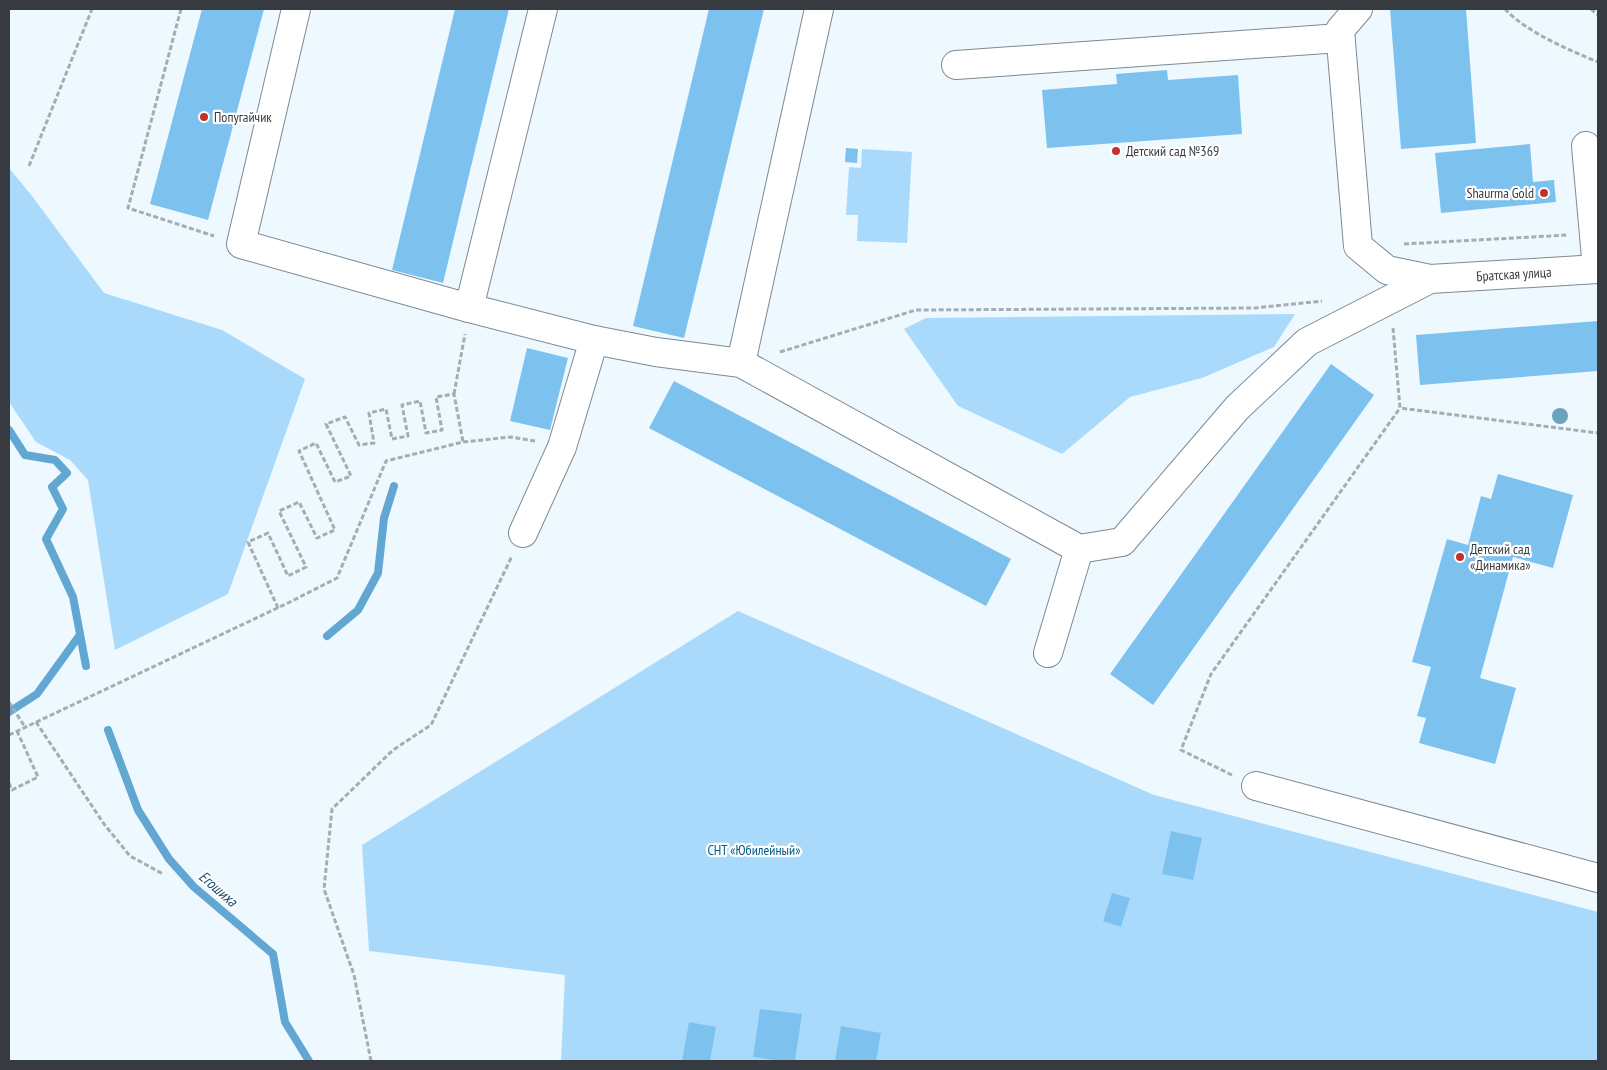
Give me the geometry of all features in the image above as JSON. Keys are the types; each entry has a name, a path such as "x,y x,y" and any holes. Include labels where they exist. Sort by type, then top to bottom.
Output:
{"lane":[{"path":"296,9 241,244 469,308 594,340 656,352 741,363 1079,549 1122,542 1237,408 1308,342 1430,279"},
{"path":"469,308 543,9"},
{"path":"741,363 819,9"},
{"path":"1358,9 1340,30 1358,246 1387,270 1430,279"},
{"path":"956,65 1340,38"},
{"path":"1586,146 1598,269"},
{"name":"Братская улица","path":"1430,279 1598,269"},
{"path":"523,532 562,447 594,340"},
{"path":"1048,653 1079,549"},
{"path":"1256,786 1598,878"}],"path":[{"path":"29,166 92,9"},
{"path":"181,9 128,208 241,244"},
{"path":"1505,9 1513,18 1561,47 1598,62"},
{"path":"1591,9 1598,15"},
{"path":"1358,246 1594,234"},
{"path":"741,363 916,310 1255,308 1329,301"},
{"path":"1256,786 1181,750 1211,674 1400,408 1391,306 1380,305"},
{"path":"463,442 454,394 469,308"},
{"path":"278,608 248,542 268,532 288,576 306,567 280,511 299,502 317,538 335,530 299,451 316,443 335,482 351,476 326,424 346,417 359,445 374,443 368,413 386,409 392,438 408,436 402,405 420,402 426,433 442,430 436,397 454,394"},
{"path":"1400,408 1598,433"},
{"path":"9,735 278,608 337,578 386,461 463,442 511,437 562,447"},
{"path":"371,1061 354,975 324,889 332,809 393,750 431,725 523,532"},
{"path":"9,702 25,727"},
{"path":"36,722 104,824 130,856 163,874"},
{"path":"9,783 12,790 38,777 17,731"}],"green space":[{"path":"862,149 912,152 907,243 857,241 858,215 846,215 849,167 861,168"},
{"path":"9,168 104,293 222,330 305,379 228,594 115,650 88,480 70,460 36,442 9,402"},
{"path":"1295,314 1274,347 1202,378 1130,397 1062,454 958,406 904,329 926,318"},
{"name":"СНТ «Юбилейный»","path":"738,611 1154,795 1598,912 1598,1061 561,1061 565,975 369,951 362,845"}],"building":[{"name":"Попугайчик","path":"202,9 264,9 208,220 150,204"},
{"path":"455,9 509,9 443,283 392,270"},
{"path":"709,9 764,9 684,338 633,326"},
{"path":"1390,9 1466,9 1476,143 1401,149"},
{"path":"1167,70 1168,80 1238,75 1242,134 1047,148 1042,90 1117,84 1116,74"},
{"path":"1530,144 1533,182 1554,180 1556,202 1441,213 1435,153"},
{"path":"846,148 858,149 857,163 845,162"},
{"path":"1598,321 1598,371 1420,385 1416,335"},
{"path":"527,348 568,358 550,430 510,421"},
{"path":"1331,364 1374,395 1153,705 1110,674"},
{"path":"674,381 1011,559 986,606 649,428"},
{"path":"1498,474 1573,495 1553,568 1513,557 1480,678 1516,688 1495,764 1419,743 1426,718 1417,716 1431,667 1412,662 1447,539 1468,545 1481,496 1491,499"},
{"path":"1171,831 1202,838 1193,880 1162,874"},
{"path":"1112,893 1130,898 1121,927 1103,921"},
{"path":"760,1009 802,1014 795,1061 753,1057"},
{"path":"689,1022 716,1027 710,1061 682,1061"},
{"path":"841,1026 881,1033 876,1061 835,1061"}],"waterway":[{"name":"Егошиха","path":"9,430 25,455 55,460 67,473 52,487 63,509 46,539 73,597 86,666"},
{"path":"327,636 358,610 378,573 384,518 394,486"},
{"path":"9,712 37,694 79,636"},
{"name":"Егошиха","path":"108,730 138,810 169,859 194,887 273,954 285,1022 309,1061"}],"place":[{"name":"Попугайчик","path":"204,117"},
{"name":"Детский сад №369","path":"1116,151"},
{"name":"Shaurma Gold","path":"1544,193"},
{"name":"Детский сад «Динамика»","path":"1460,557"}]}
